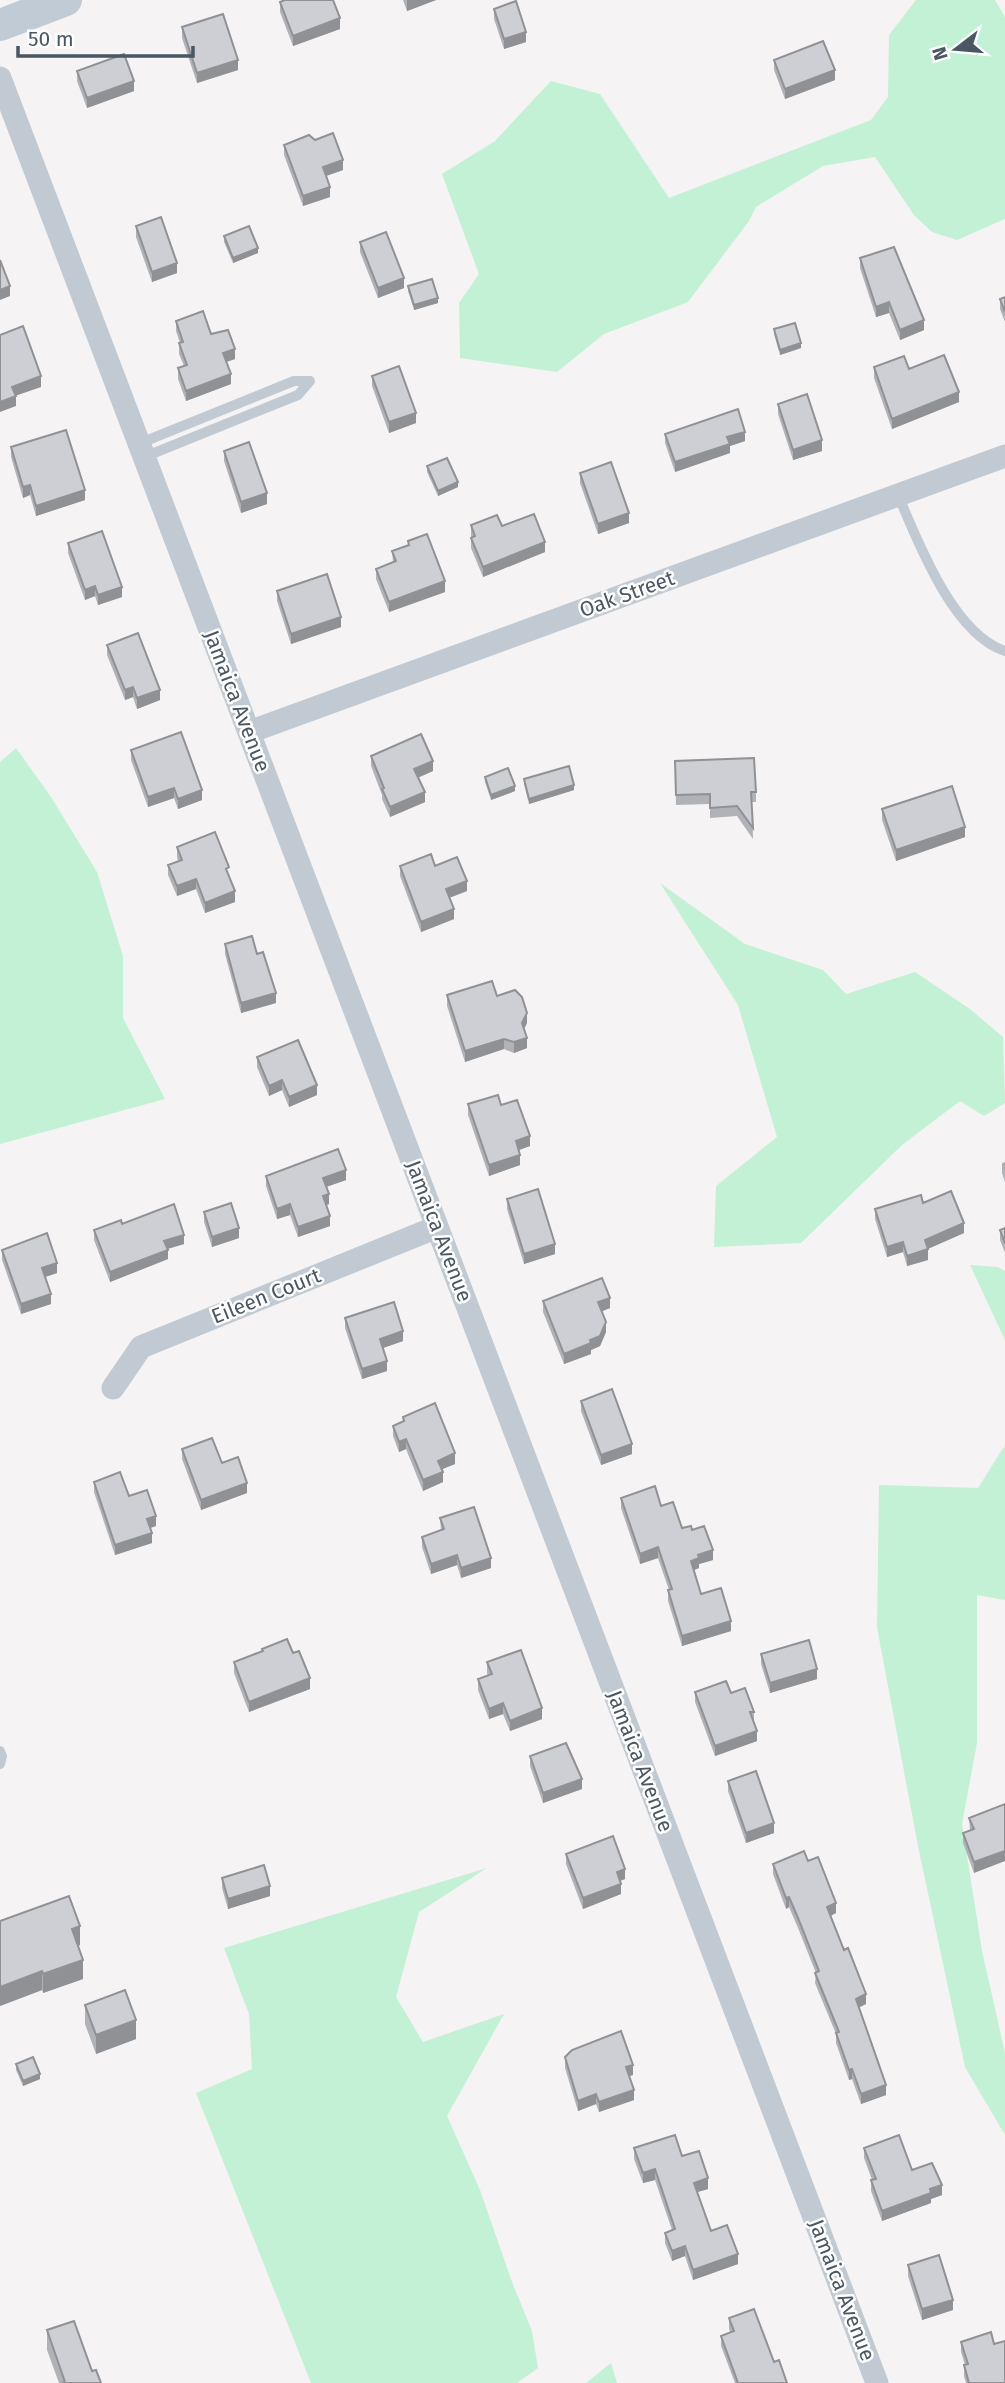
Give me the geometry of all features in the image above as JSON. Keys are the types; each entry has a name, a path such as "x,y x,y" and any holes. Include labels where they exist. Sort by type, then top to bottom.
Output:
{"street":[{"path":"0,25 66,0"},
{"name":"Jamaica Avenue","path":"0,78 877,2383"},
{"name":"Oak Street","path":"249,732 1005,456"},
{"name":"Eileen Court","path":"113,1388 141,1347 437,1227"}],"lane":[{"path":"294,381 310,382 298,395 153,453 142,450 148,440 294,381"},
{"path":"898,495 925,558 943,591 982,640 1005,651"},
{"path":"0,1751 0,1764"}],"green space":[{"path":"916,0 995,0 1005,17 1005,219 957,240 932,232 914,215 875,157 823,166 756,207 749,221 688,302 604,334 557,372 460,358 459,303 479,274 442,174 495,141 551,81 600,94 669,198 871,120 888,97 889,35"},
{"path":"16,748 51,797 97,872 123,956 123,1018 165,1099 0,1144 0,762"},
{"path":"660,883 745,944 823,970 846,994 915,972 970,1009 1003,1037 1005,1103 984,1116 960,1101 902,1145 801,1243 714,1247 716,1186 777,1137 738,1005"},
{"path":"970,1265 998,1267 1005,1271 1005,1340"},
{"path":"1005,1445 1005,1600 977,1595 977,1743 962,1824 982,1951 1005,2053 1005,2135 965,2067 918,1846 877,1627 879,1485 978,1488"},
{"path":"487,1868 419,1912 396,1997 423,2042 504,2014 447,2116 480,2190 532,2331 538,2368 517,2383 311,2383 196,2093 252,2069 249,2014 224,1948"},
{"path":"611,2363 617,2383 586,2383"}],"building":[{"path":"333,0 340,18 293,36 280,2"},
{"path":"516,1 526,32 504,39 494,9"},
{"path":"223,14 238,60 197,73 182,27"},
{"path":"823,41 835,70 785,89 774,60"},
{"path":"124,54 134,81 87,98 77,71"},
{"path":"333,133 343,160 323,167 330,187 303,196 284,145 309,135 315,140"},
{"path":"161,217 177,263 152,272 136,226"},
{"path":"249,226 258,248 233,258 224,236"},
{"path":"386,232 404,278 378,288 360,242"},
{"path":"894,247 924,320 900,330 889,302 876,307 860,258"},
{"path":"0,260 10,286 0,290"},
{"path":"432,279 438,298 414,305 408,286"},
{"path":"1005,297 1005,312 1000,299"},
{"path":"203,311 211,334 228,330 235,349 223,353 231,374 186,391 178,368 187,365 179,343 183,342 176,321"},
{"path":"795,323 801,343 780,350 774,329"},
{"path":"23,326 41,376 12,387 16,396 0,402 0,335"},
{"path":"944,355 959,392 892,419 874,367 904,356 909,369"},
{"path":"399,366 416,413 389,422 372,376"},
{"path":"807,394 822,440 793,450 778,404"},
{"path":"738,409 745,432 727,437 730,444 675,462 665,434"},
{"path":"66,430 85,490 36,506 30,485 23,487 11,447"},
{"path":"249,442 267,493 241,502 224,451"},
{"path":"447,458 458,482 438,491 427,466"},
{"path":"611,462 629,513 598,524 580,473"},
{"path":"534,514 545,542 483,567 471,538 475,536 471,525 497,515 502,526"},
{"path":"102,531 122,587 98,595 95,586 85,590 68,543"},
{"path":"427,534 445,581 389,602 376,569 396,561 392,551"},
{"path":"327,574 341,617 291,634 277,591"},
{"path":"138,633 160,690 137,698 133,687 125,690 107,645"},
{"path":"181,732 202,790 178,799 174,788 148,797 131,750"},
{"path":"421,734 433,761 414,769 425,792 390,807 371,756"},
{"path":"754,758 756,792 751,792 753,828 737,806 710,808 710,794 676,795 675,761"},
{"path":"569,766 574,785 529,799 524,779"},
{"path":"508,768 515,786 491,795 485,777"},
{"path":"952,786 965,827 896,850 882,809"},
{"path":"215,832 235,891 205,903 196,879 177,886 168,865 182,860 177,847"},
{"path":"431,854 435,866 457,857 467,881 446,889 454,909 421,922 400,866"},
{"path":"252,936 257,954 263,952 276,993 241,1003 225,944"},
{"path":"492,981 497,996 515,990 522,997 527,1013 522,1023 527,1038 514,1042 504,1039 465,1051 447,995"},
{"path":"298,1040 317,1085 289,1097 282,1080 269,1086 257,1057"},
{"path":"498,1095 501,1105 517,1100 530,1136 516,1141 520,1155 489,1165 468,1104"},
{"path":"338,1149 346,1170 323,1178 329,1194 323,1196 330,1216 298,1227 290,1204 277,1209 266,1176"},
{"path":"538,1189 555,1244 524,1254 507,1199"},
{"path":"951,1191 964,1223 925,1240 928,1249 907,1256 903,1242 887,1247 875,1209 921,1195 923,1203"},
{"path":"231,1203 239,1228 212,1237 204,1212"},
{"path":"174,1204 184,1235 164,1241 168,1250 110,1272 94,1230 121,1220 122,1224"},
{"path":"1005,1228 1005,1243 1000,1230"},
{"path":"47,1233 57,1263 42,1268 51,1294 21,1304 2,1250"},
{"path":"602,1278 610,1298 598,1302 606,1322 600,1336 590,1340 591,1343 564,1354 543,1301"},
{"path":"394,1302 403,1331 380,1339 387,1361 362,1369 345,1318"},
{"path":"612,1389 632,1444 601,1455 581,1401"},
{"path":"435,1403 455,1453 438,1461 443,1472 423,1480 406,1439 399,1442 393,1426 404,1421 403,1417"},
{"path":"212,1438 222,1463 238,1457 247,1483 201,1500 182,1449"},
{"path":"120,1472 129,1496 147,1490 156,1516 147,1519 152,1533 115,1545 94,1482"},
{"path":"655,1486 661,1506 673,1502 682,1528 691,1526 692,1530 704,1526 713,1550 698,1555 699,1558 691,1561 701,1594 721,1588 731,1621 682,1636 668,1590 672,1589 658,1547 640,1554 621,1498"},
{"path":"474,1507 491,1558 461,1568 457,1555 431,1564 422,1537 444,1529 440,1518"},
{"path":"287,1639 293,1653 299,1651 310,1678 249,1702 234,1662"},
{"path":"809,1640 817,1669 770,1683 761,1654"},
{"path":"521,1650 542,1708 510,1721 503,1703 489,1709 478,1679 492,1674 487,1662"},
{"path":"726,1681 731,1693 745,1688 754,1712 750,1712 757,1731 715,1746 695,1692"},
{"path":"566,1743 582,1779 543,1793 530,1756"},
{"path":"756,1771 774,1823 746,1833 728,1781"},
{"path":"1005,1804 1005,1851 974,1862 963,1833 974,1829 969,1818"},
{"path":"613,1836 625,1869 617,1872 621,1884 583,1898 566,1854"},
{"path":"804,1851 808,1861 818,1857 836,1903 827,1907 844,1950 848,1948 866,1994 856,1999 886,2085 861,2094 852,2069 849,2070 836,2033 839,2032 815,1973 819,1971 773,1864"},
{"path":"264,1865 270,1886 228,1899 222,1878"},
{"path":"69,1896 80,1926 72,1929 83,1960 43,1974 42,1971 0,1987 0,1921"},
{"path":"125,1990 136,2020 96,2035 85,2005"},
{"path":"621,2031 633,2065 626,2067 634,2090 599,2102 596,2094 578,2101 565,2057 572,2050"},
{"path":"33,2057 40,2074 23,2081 16,2064"},
{"path":"675,2135 682,2156 699,2151 708,2178 694,2183 711,2231 727,2225 738,2254 693,2270 685,2246 672,2251 665,2233 675,2229 655,2169 643,2173 634,2148"},
{"path":"899,2135 912,2170 932,2163 942,2185 930,2189 931,2193 882,2211 871,2180 876,2179 864,2148"},
{"path":"939,2255 953,2300 922,2309 908,2265"},
{"path":"754,2309 774,2362 779,2360 787,2383 738,2383 721,2336 734,2331 729,2318"},
{"path":"74,2321 92,2371 96,2370 101,2383 62,2383 65,2382 47,2330"},
{"path":"991,2332 994,2344 1005,2341 1005,2383 969,2383 964,2365 968,2364 961,2342"}]}
